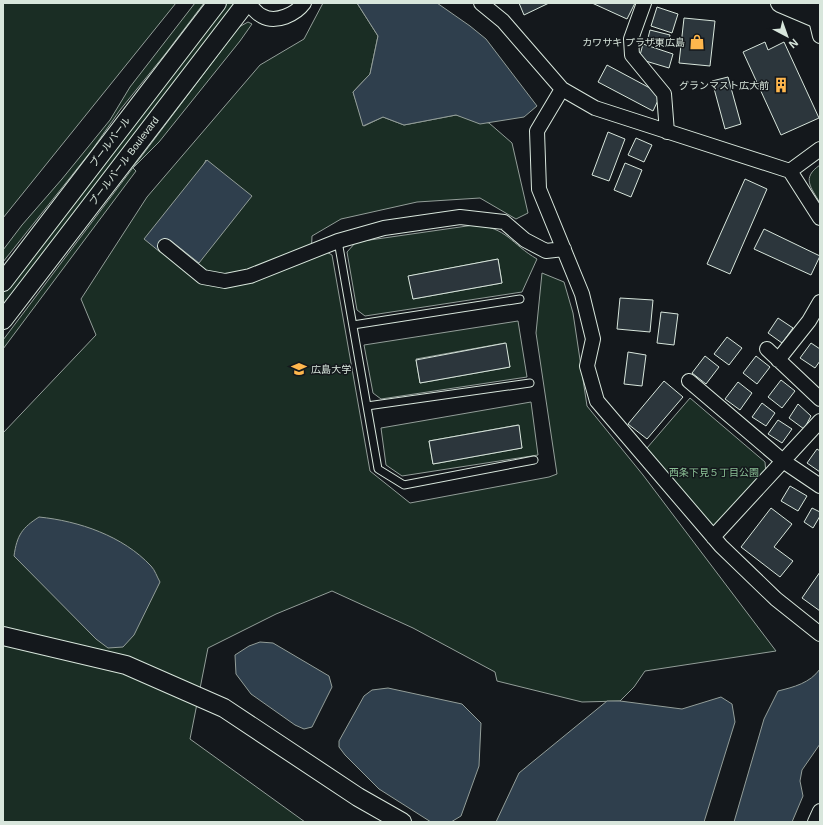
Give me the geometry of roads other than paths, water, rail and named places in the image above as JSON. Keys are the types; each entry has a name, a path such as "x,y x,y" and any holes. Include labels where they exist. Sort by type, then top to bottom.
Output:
{"street":[{"name":"ブールバール","path":"3,282 217,3"},
{"path":"247,3 262,17 277,19 295,13 304,3"},
{"name":"ブールバール Boulevard","path":"3,320 247,3"},
{"path":"481,3 503,21 562,89 595,108 790,171 820,218"},
{"path":"644,3 631,40 632,55 664,94 667,132"},
{"path":"780,3 816,14 820,36"},
{"path":"562,89 536,132 539,189 582,294 593,339 587,366 597,401 714,537 776,600 820,634"},
{"path":"790,171 820,149"},
{"path":"165,246 203,277 225,281 250,276 338,241 384,228 460,217 504,222 525,240 546,251 564,249"},
{"path":"778,360 809,321 820,302"},
{"path":"767,349 820,399"},
{"path":"689,381 783,461 820,486"},
{"path":"714,537 820,421"},
{"path":"3,636 126,665 224,708 358,797 402,822"},
{"path":"815,822 820,811"}],"lane":[{"path":"338,241 378,469 404,485 534,460"},
{"path":"353,325 520,299"},
{"path":"367,406 530,383"}],"water":[{"path":"357,3 437,3 486,39 537,106 524,117 480,124 456,115 404,125 383,117 363,126 353,92 370,74 378,36"},
{"path":"207,160 252,196 199,263 170,240 160,252 144,239"},
{"path":"39,517 85,526 114,538 140,555 154,569 160,582 134,635 123,647 108,648 96,639 14,556 21,533 28,525"},
{"path":"260,642 273,643 329,676 332,687 312,727 304,729 295,725 251,694 236,674 235,655 249,646"},
{"path":"820,669 820,744 802,770 800,781 803,796 792,822 734,822 764,719 778,691 807,681"},
{"path":"388,688 462,704 481,723 479,766 461,816 451,822 431,822 379,789 339,747 339,741 364,696 372,690"},
{"path":"721,697 732,704 735,722 704,822 496,822 519,773 607,701 620,701 682,709"}],"place":[{"name":"カワサキ プラザ東広島","path":"697,42"},
{"name":"グランマスト広大前","path":"781,85"},
{"name":"広島大学","path":"299,369"}],"park label":[{"name":"西条下見５丁目公園","path":"714,472"}]}
